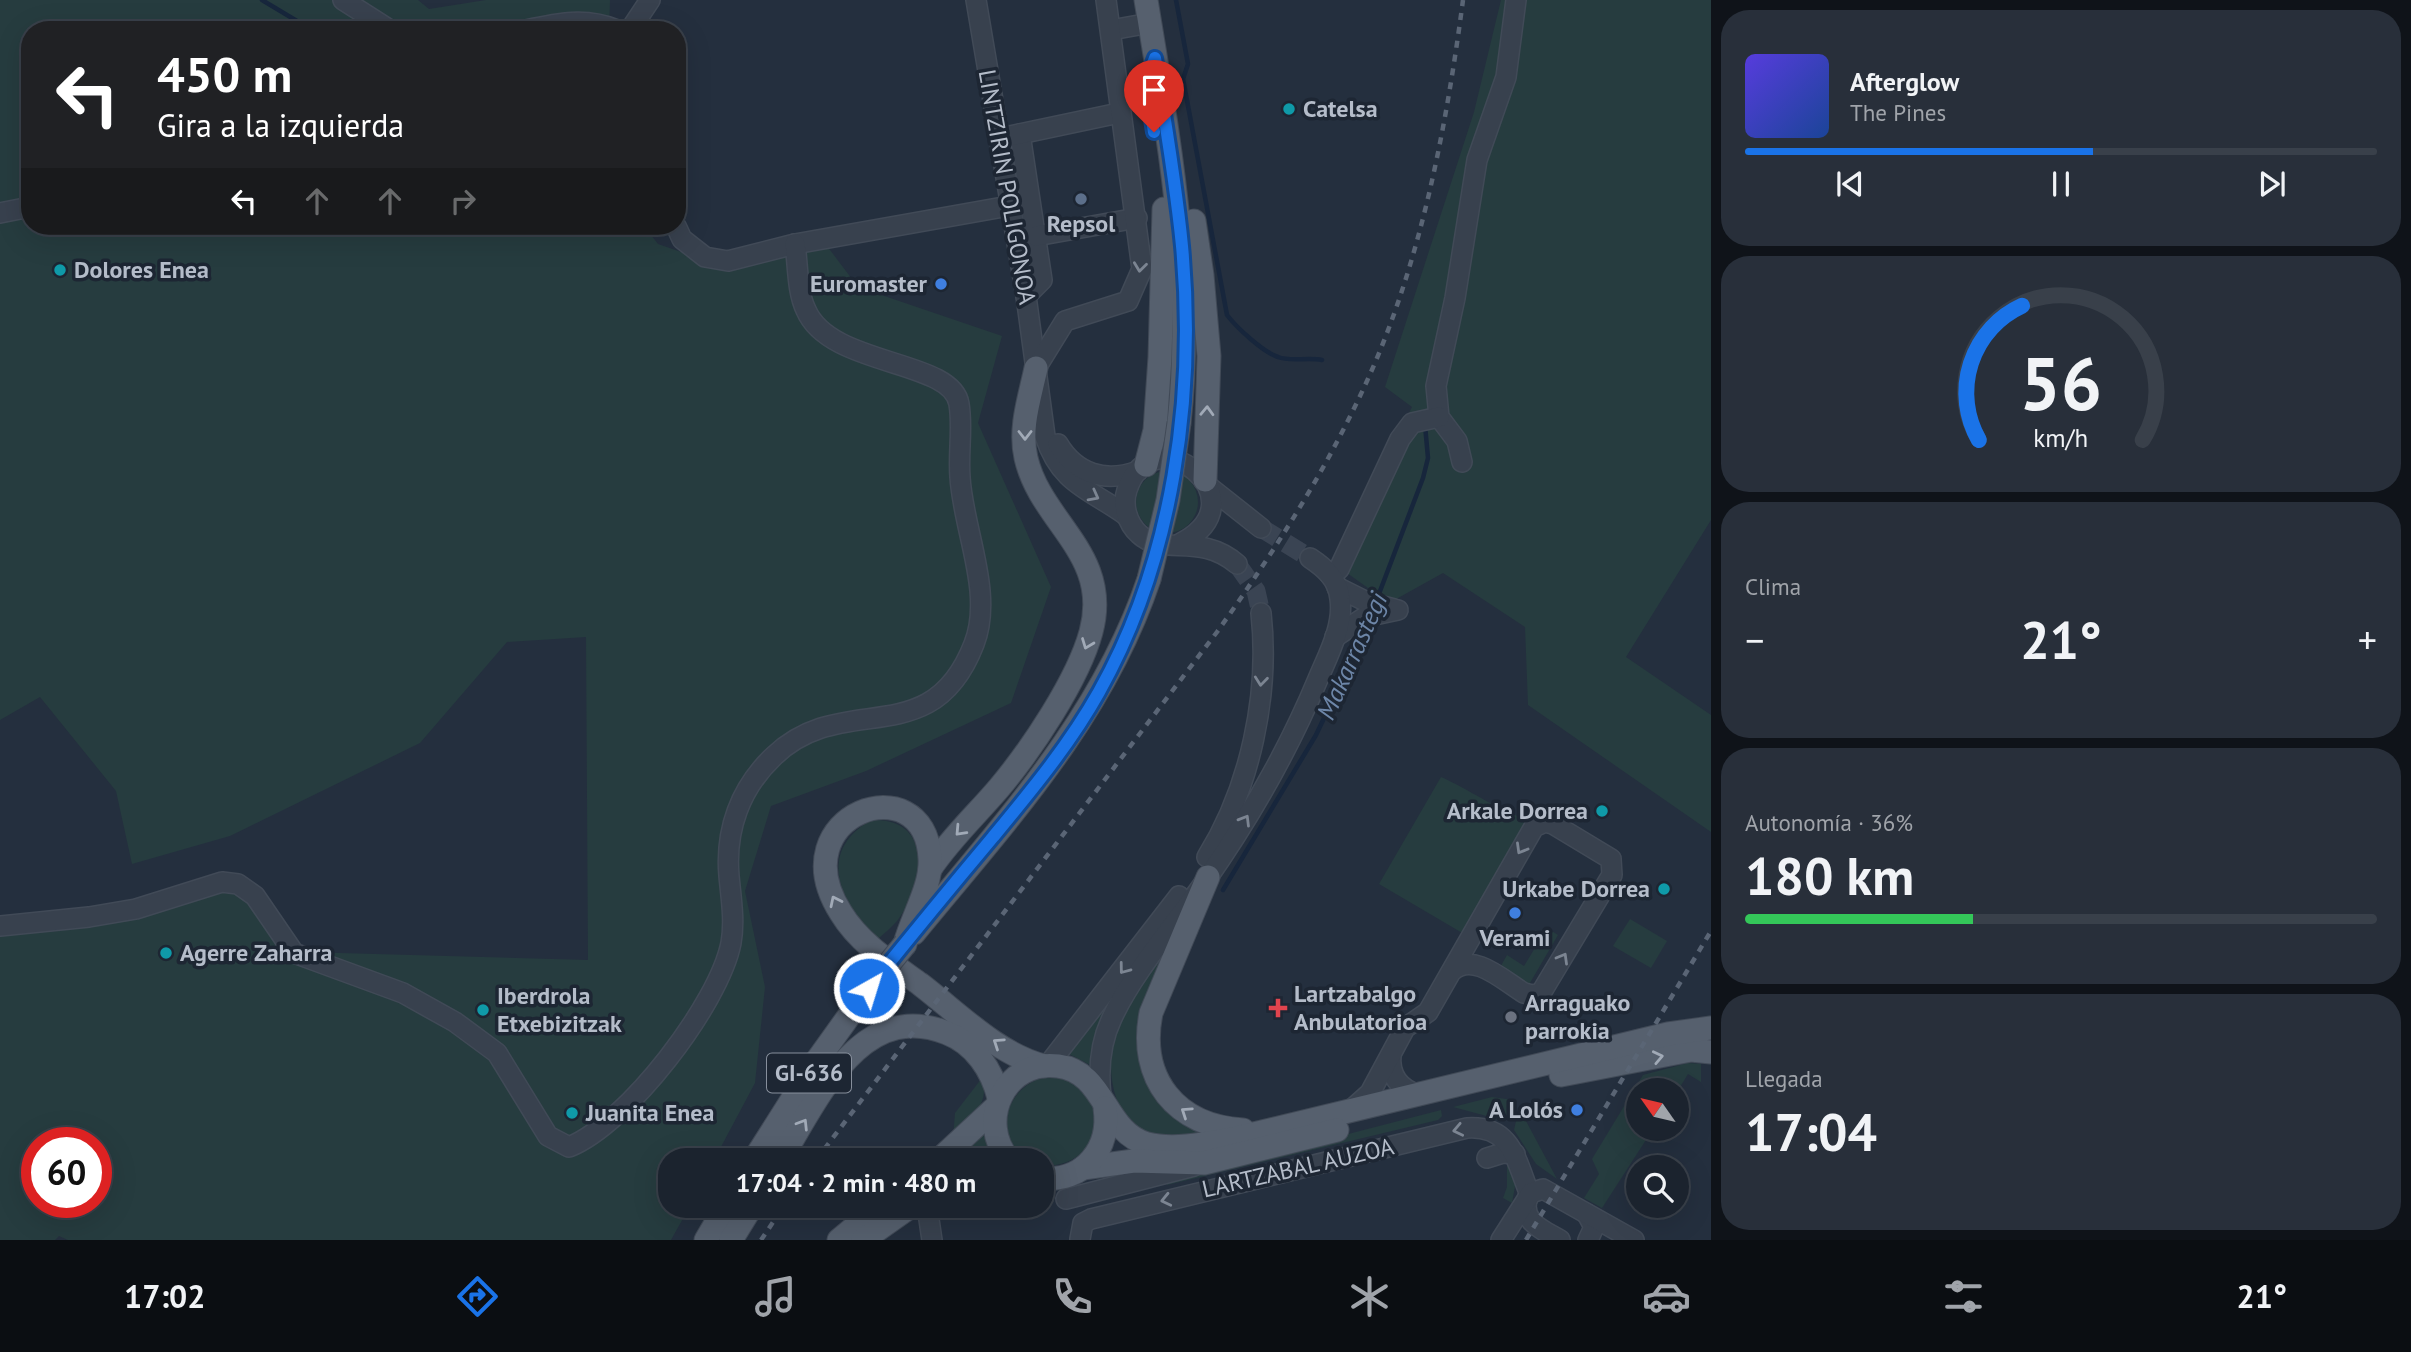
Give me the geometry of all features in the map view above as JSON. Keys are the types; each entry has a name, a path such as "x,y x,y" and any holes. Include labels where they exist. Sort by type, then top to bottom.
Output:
{"main road":[{"name":"GI-636","path":"762,1148 816,1062 869,988 1068,740 1098,694 1124,644 1149,579 1168,500 1179,423 1186,332 1182,247 1146,0"},
{"path":"1142,468 1155,430 1165,246 1162,183 1146,82 1155,58"},
{"path":"1166,123 1181,143 1202,275 1209,356 1207,483"},
{"path":"905,944 930,869 942,850 1000,787 1037,737 1080,660 1091,631 1094,601 1085,558 1040,491 1026,456 1024,426 1036,372"},
{"path":"930,869 928,843 922,831 905,813 890,807 864,809 847,819 833,836 826,856 829,890 841,914 854,931 878,953 1017,1056 1079,1073 1130,1136 1156,1145 1201,1144 1275,1129 1668,1034 1711,1028"},
{"path":"1208,877 1152,1013 1147,1034 1151,1063 1169,1097 1198,1120 1238,1130 1275,1129"},
{"path":"788,1148 843,1062 866,1040 885,1031 923,1026 955,1037 973,1049 987,1066 997,1103 996,1137 1002,1148"},
{"path":"1054,1176 1083,1168 1134,1161 1204,1163 1579,1071 1691,1050 1711,1052"},
{"path":"951,1148 997,1103 1022,1073 1046,1065"},
{"path":"1083,1168 1103,1142 1106,1130 1103,1102"},
{"path":"706,1240 719,1218"},
{"path":"731,1240 745,1218"},
{"path":"839,1240 866,1218"},
{"path":"863,1240 894,1218"}],"street":[{"path":"343,0 376,21"},
{"path":"635,21 650,0"},
{"name":"LINTZIRIN POLIGONOA","path":"976,0 1026,296 1045,436 1059,466 1083,491 1127,516"},
{"path":"1036,372 1065,321 1128,301 1142,269 1137,218 1119,113 1106,0"},
{"path":"1103,1102 1100,1061 1112,1017 1208,877 1270,779 1308,705 1335,637 1341,613 1334,581 1339,569 1396,445 1427,421 1455,298 1477,160 1503,88 1516,0"},
{"path":"1111,30 1150,23"},
{"path":"998,138 1119,113"},
{"path":"1020,134 1042,280 1026,296"},
{"path":"680,235 705,257 728,261 795,244 1009,206"},
{"path":"0,213 21,209"},
{"path":"1036,236 1137,218"},
{"path":"0,926 89,917 136,909 222,882 238,884 255,896 294,953 403,993 455,1022 497,1053 548,1136 569,1147 590,1139 640,1090 698,1017 720,980 731,942 733,915 728,839 738,808 752,780 775,754 824,725 903,714 919,710 938,699 974,645 980,622 978,585 960,477 959,400 947,383 836,344 820,332 805,310 795,244"},
{"name":"LINTZIRIN POLIGONOA","path":"1036,372 1054,435 1072,462 1103,477 1142,468"},
{"path":"1427,421 1457,441 1462,462"},
{"path":"1237,564 1205,545 1159,544 1149,541 1132,526 1127,516 1126,492 1142,468 1167,459 1179,460 1189,464 1207,483 1261,528"},
{"path":"1181,543 1203,527 1211,500 1207,483"},
{"path":"1310,558 1366,610 1335,637"},
{"path":"1046,1065 1195,876 1228,818 1246,766 1257,708 1263,656 1261,613"},
{"path":"1348,1112 1366,1099 1405,1028 1428,1012 1537,824 1553,824 1611,859 1612,874 1541,993 1524,993 1475,963 1462,964 1452,971"},
{"path":"1391,1055 1391,1070 1399,1083 1419,1094"},
{"name":"LARTZABAL AUZOA","path":"1080,1240 1083,1223 1091,1219 1467,1128 1483,1127 1499,1134 1516,1157 1533,1194 1525,1212 1536,1226"},
{"path":"1487,1157 1503,1153 1516,1157"},
{"name":"LARTZABAL AUZOA","path":"1066,1199 1204,1163"},
{"name":"LARTZABAL AUZOA","path":"1054,1186 1066,1199 1080,1240"},
{"path":"1503,1237 1533,1194 1587,1214 1632,1236"},
{"path":"1587,1214 1594,1227 1588,1240"},
{"path":"929,1218 932,1240"},
{"path":"1503,1237 1527,1225 1536,1226 1560,1240"},
{"path":"1608,1240 1632,1236"}],"green space":[{"path":"0,0 418,0 429,9 486,0 610,0 609,21 21,21 21,235 651,235 658,244 730,269 827,246 858,287 1002,336 978,423 1051,587 1011,703 866,771 771,806 745,891 765,987 755,1083 720,1148 658,1148 658,1218 683,1218 671,1240 68,1240 59,1236 55,1240 0,1240 0,934 59,931 257,884 304,952 588,960 586,637 507,642 420,743 230,836 132,864 116,791 40,697 0,720"},
{"path":"1501,0 1711,0 1711,520 1626,657 1711,715 1711,832 1528,705 1525,627 1443,573 1389,603 1333,563 1412,407 1385,387 1474,112"},
{"path":"1161,471 1173,471 1189,480 1196,490 1196,514 1189,524 1173,533 1161,533 1150,528 1141,519 1136,508 1136,496 1141,485 1150,476"},
{"path":"1441,777 1501,808 1533,820 1464,934 1379,884"},
{"path":"871,820 891,822 906,829 914,841 918,856 918,872 907,906 897,921 877,940 853,910 845,894 839,862 843,847 854,833"},
{"path":"1630,919 1667,941 1651,968 1613,946"},
{"path":"1547,928 1558,935 1527,988 1498,971 1507,955 1524,966"},
{"path":"1170,944 1142,1059 1211,1132 1175,1137 1153,1135 1139,1129 1127,1119 1119,1105 1111,1072 1113,1039 1123,1014"},
{"path":"1129,976 1094,1067 1069,1054"},
{"path":"1688,1063 1701,1064 1701,1082 1688,1074 1686,1078 1641,1078 1643,1075"},
{"path":"1053,1075 1073,1083 1087,1095 1094,1110 1095,1126 1091,1141 1080,1154 1064,1163 1054,1164 1054,1148 1014,1148 1008,1135 1006,1121 1010,1106 1019,1092 1034,1081"},
{"path":"982,1078 984,1096 981,1104 972,1119 953,1139 955,1113"},
{"path":"1492,1097 1513,1100 1507,1115 1494,1118 1453,1107"},
{"path":"1626,1103 1626,1141 1645,1141 1636,1155 1626,1155 1626,1171 1602,1208 1584,1198 1599,1174 1592,1159"},
{"path":"1519,1108 1557,1179 1536,1164 1514,1130"},
{"path":"1441,1110 1442,1116 1438,1120 1167,1185 1166,1181"},
{"path":"984,1130 992,1148 967,1148"},
{"path":"1507,1160 1516,1181 1512,1203 1503,1198 1507,1187"}],"waterway":[{"path":"262,0 297,21"},
{"name":"Makarrastegi","path":"1176,0 1188,64 1183,79 1227,315 1251,339 1278,357 1322,360"},
{"name":"Makarrastegi","path":"1377,599 1423,478 1428,458 1425,425"},
{"name":"Makarrastegi","path":"1223,890 1316,735 1370,621"}],"tunnel":[{"path":"1261,528 1310,558"},
{"path":"1237,564 1256,591 1261,613"}],"railway":[{"path":"825,1148 1217,632 1259,572 1317,479 1367,381 1386,336 1417,242 1439,146 1463,0"},
{"path":"1526,1240 1711,931"},
{"path":"761,1240 776,1218"}],"place":[{"name":"Catelsa","path":"1289,109"},
{"name":"Repsol","path":"1081,199"},
{"name":"Dolores Enea","path":"60,270"},
{"name":"Euromaster","path":"941,284"},
{"name":"Arkale Dorrea","path":"1602,811"},
{"name":"Urkabe Dorrea","path":"1664,889"},
{"name":"Verami","path":"1515,913"},
{"name":"Agerre Zaharra","path":"166,953"},
{"name":"Lartzabalgo Anbulatorioa","path":"1278,1008"},
{"name":"Iberdrola Etxebizitzak","path":"483,1010"},
{"name":"Arraguako parrokia","path":"1511,1017"},
{"name":"A Lolós","path":"1577,1110"},
{"name":"Juanita Enea","path":"572,1113"}],"route":[{"path":"869,988 1038,782 1068,740 1098,694 1124,644 1149,579 1160,539 1175,461 1186,332 1182,247 1155,58 1146,82 1154,132"}]}
